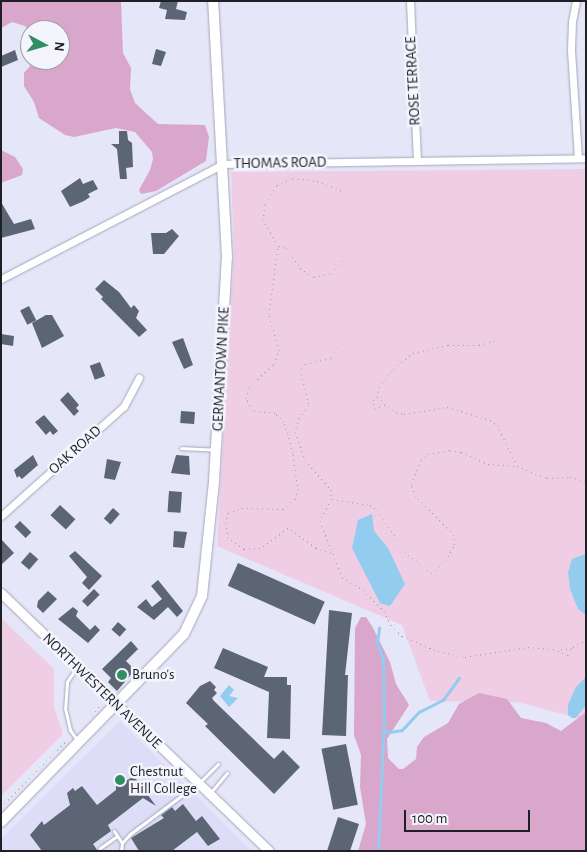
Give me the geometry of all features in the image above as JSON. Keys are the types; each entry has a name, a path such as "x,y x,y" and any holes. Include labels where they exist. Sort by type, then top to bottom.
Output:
{"main road":[{"name":"GERMANTOWN PIKE","path":"1,822 76,738 116,705 184,634 200,604 205,578 216,450 227,257 224,164 213,1"}],"street":[{"name":"ROSE TERRACE","path":"410,1 417,160"},
{"path":"576,1 571,50 582,158"},
{"name":"THOMAS ROAD","path":"1,279 224,164 582,158"},
{"name":"OAK ROAD","path":"1,516 124,406 139,378"},
{"name":"NORTHWESTERN AVENUE","path":"1,593 269,851"}],"lane":[{"path":"181,448 216,450"},
{"path":"76,738 66,716 64,698 67,682 77,666"},
{"path":"122,843 198,784 218,764"},
{"path":"209,795 227,774"},
{"path":"114,831 122,843 121,851"},
{"path":"100,848 117,836"}],"path":[{"path":"331,553 316,548 292,528 282,529 260,548 252,550 232,544 226,532 226,523 233,510 283,509 289,506 298,490 293,453 284,422 275,413 252,410 246,398 250,386 267,373 278,357 277,340 269,314 278,246 263,220 265,203 277,185 292,178 311,180 345,192"},
{"path":"278,246 287,248 300,268 314,277 332,274 346,254"},
{"path":"385,404 374,409 373,400 377,397 384,380 413,353 448,345 479,346 494,341"},
{"path":"338,348 325,360 302,365 309,406 299,418 295,432 301,454 331,490 331,499 320,521 342,577 363,590 384,611 395,630 420,645 465,657 528,647 557,650 572,648 586,640"},
{"path":"377,397 385,404 404,414 447,407 490,420 497,424 517,466"},
{"path":"331,499 370,505 383,516 397,541 418,565 436,572 446,561 454,545 454,535 416,496 411,484 421,460 436,451 450,450 488,464 517,466 547,478 570,476 586,481"},
{"path":"557,650 568,655 572,648"},
{"path":"89,718 101,704"},
{"path":"1,807 76,738"}],"shaded area":[{"path":"1,1 121,1 123,53 131,68 130,89 135,103 158,124 205,125 209,137 206,161 156,191 141,194 139,190 150,170 153,159 152,152 135,132 116,128 74,137 65,135 39,118 34,102 24,86 24,73 27,70 70,70 70,20 20,20 20,24 12,22 1,28"},
{"path":"1,150 15,157 23,169 22,175 1,183"},
{"path":"586,169 586,720 517,702 430,701 402,625 217,546 234,251 231,172"},
{"path":"361,617 366,617 372,626 390,662 396,684 409,705 387,739 388,758 399,769 403,769 416,759 417,747 424,737 448,723 459,704 479,693 507,699 521,718 546,723 561,731 586,712 586,851 358,851 366,824 360,787 361,755 354,735 355,628"},
{"path":"1,618 54,669 54,707 63,734 1,796"},
{"name":"Chestnut Hill College","path":"120,721 252,851 1,851 1,839"}],"water":[{"path":"372,514 374,531 388,548 405,584 390,606 380,603 352,548 358,520"},
{"path":"586,554 586,615 578,609 570,589 568,572 572,559"},
{"path":"586,677 586,705 576,718 572,718 568,715 568,705 576,687"},
{"path":"229,685 234,690 229,696 238,698 229,707 220,696"}],"building":[{"path":"161,1 178,1 176,9 187,12 185,20 165,19 167,10 159,8"},
{"path":"156,49 166,52 161,66 152,64"},
{"path":"15,50 18,60 1,67 1,56"},
{"path":"119,131 127,131 128,140 132,143 133,167 126,168 127,179 120,179 117,149 111,144 119,144"},
{"path":"80,178 83,184 93,180 98,189 88,194 90,197 84,201 70,207 61,191"},
{"path":"1,202 14,224 31,219 35,229 1,238"},
{"path":"172,229 179,236 164,254 153,254 151,233 166,233"},
{"path":"104,280 119,292 131,308 134,305 139,311 136,318 147,330 139,337 101,299 103,297 95,289"},
{"path":"29,306 36,320 27,325 20,311"},
{"path":"46,315 52,315 64,336 42,348 32,323"},
{"path":"1,334 14,336 13,346 1,344"},
{"path":"183,338 193,365 184,369 172,342"},
{"path":"100,362 105,376 95,380 90,366"},
{"path":"68,392 79,405 76,408 79,411 74,416 60,400"},
{"path":"181,411 195,412 194,424 180,423"},
{"path":"44,415 58,431 53,435 50,431 46,435 35,422"},
{"path":"33,455 38,465 22,479 19,476 17,478 14,470"},
{"path":"176,455 189,456 190,475 171,473"},
{"path":"107,459 121,462 115,480 104,478"},
{"path":"169,491 182,492 181,513 168,512"},
{"path":"60,505 75,519 66,530 50,515"},
{"path":"113,508 120,514 111,524 104,519"},
{"path":"20,521 31,532 26,538 14,527"},
{"path":"174,531 187,532 184,548 173,547"},
{"path":"1,539 14,553 1,565"},
{"path":"75,551 102,576 89,590 82,583 87,577 69,556"},
{"path":"30,552 38,559 29,570 21,563"},
{"path":"238,563 325,602 315,624 228,586"},
{"path":"158,580 183,611 177,617 168,607 154,620 137,607 146,599 152,607 162,599 151,586"},
{"path":"94,589 100,595 88,607 82,601"},
{"path":"48,591 57,599 43,613 37,607 38,601"},
{"path":"73,607 78,611 76,616 90,630 95,625 100,630 88,643 58,619"},
{"path":"329,610 352,613 345,675 348,675 346,736 322,735"},
{"path":"118,622 126,629 120,637 111,630"},
{"path":"131,641 138,649 126,661 135,670 117,691 108,682 111,678 102,669"},
{"path":"223,648 268,667 264,677 287,677 287,685 291,685 290,739 267,738 269,692 214,668"},
{"path":"210,681 216,687 214,690 217,693 212,698 214,701 274,759 283,750 300,767 274,794 205,726 208,724 186,703 200,686"},
{"path":"346,744 358,805 333,810 321,749"},
{"path":"131,778 136,779 156,806 143,798 108,825 111,831 93,844 98,851 42,851 30,835 42,821 44,825 70,805 67,793 73,788 75,791 82,786 97,805 116,790 116,786"},
{"path":"183,804 196,821 202,816 220,839 208,846 197,832 172,851 139,851 131,838 164,818 161,815 172,807 175,811"},
{"path":"338,817 359,824 350,851 327,851"}],"waterway":[{"path":"378,851 384,718 383,660 377,643 379,628"},
{"path":"383,733 402,730 419,712 443,700 459,678"}],"place":[{"name":"Bruno's","path":"122,675"},
{"name":"Chestnut Hill College","path":"120,780"}]}
